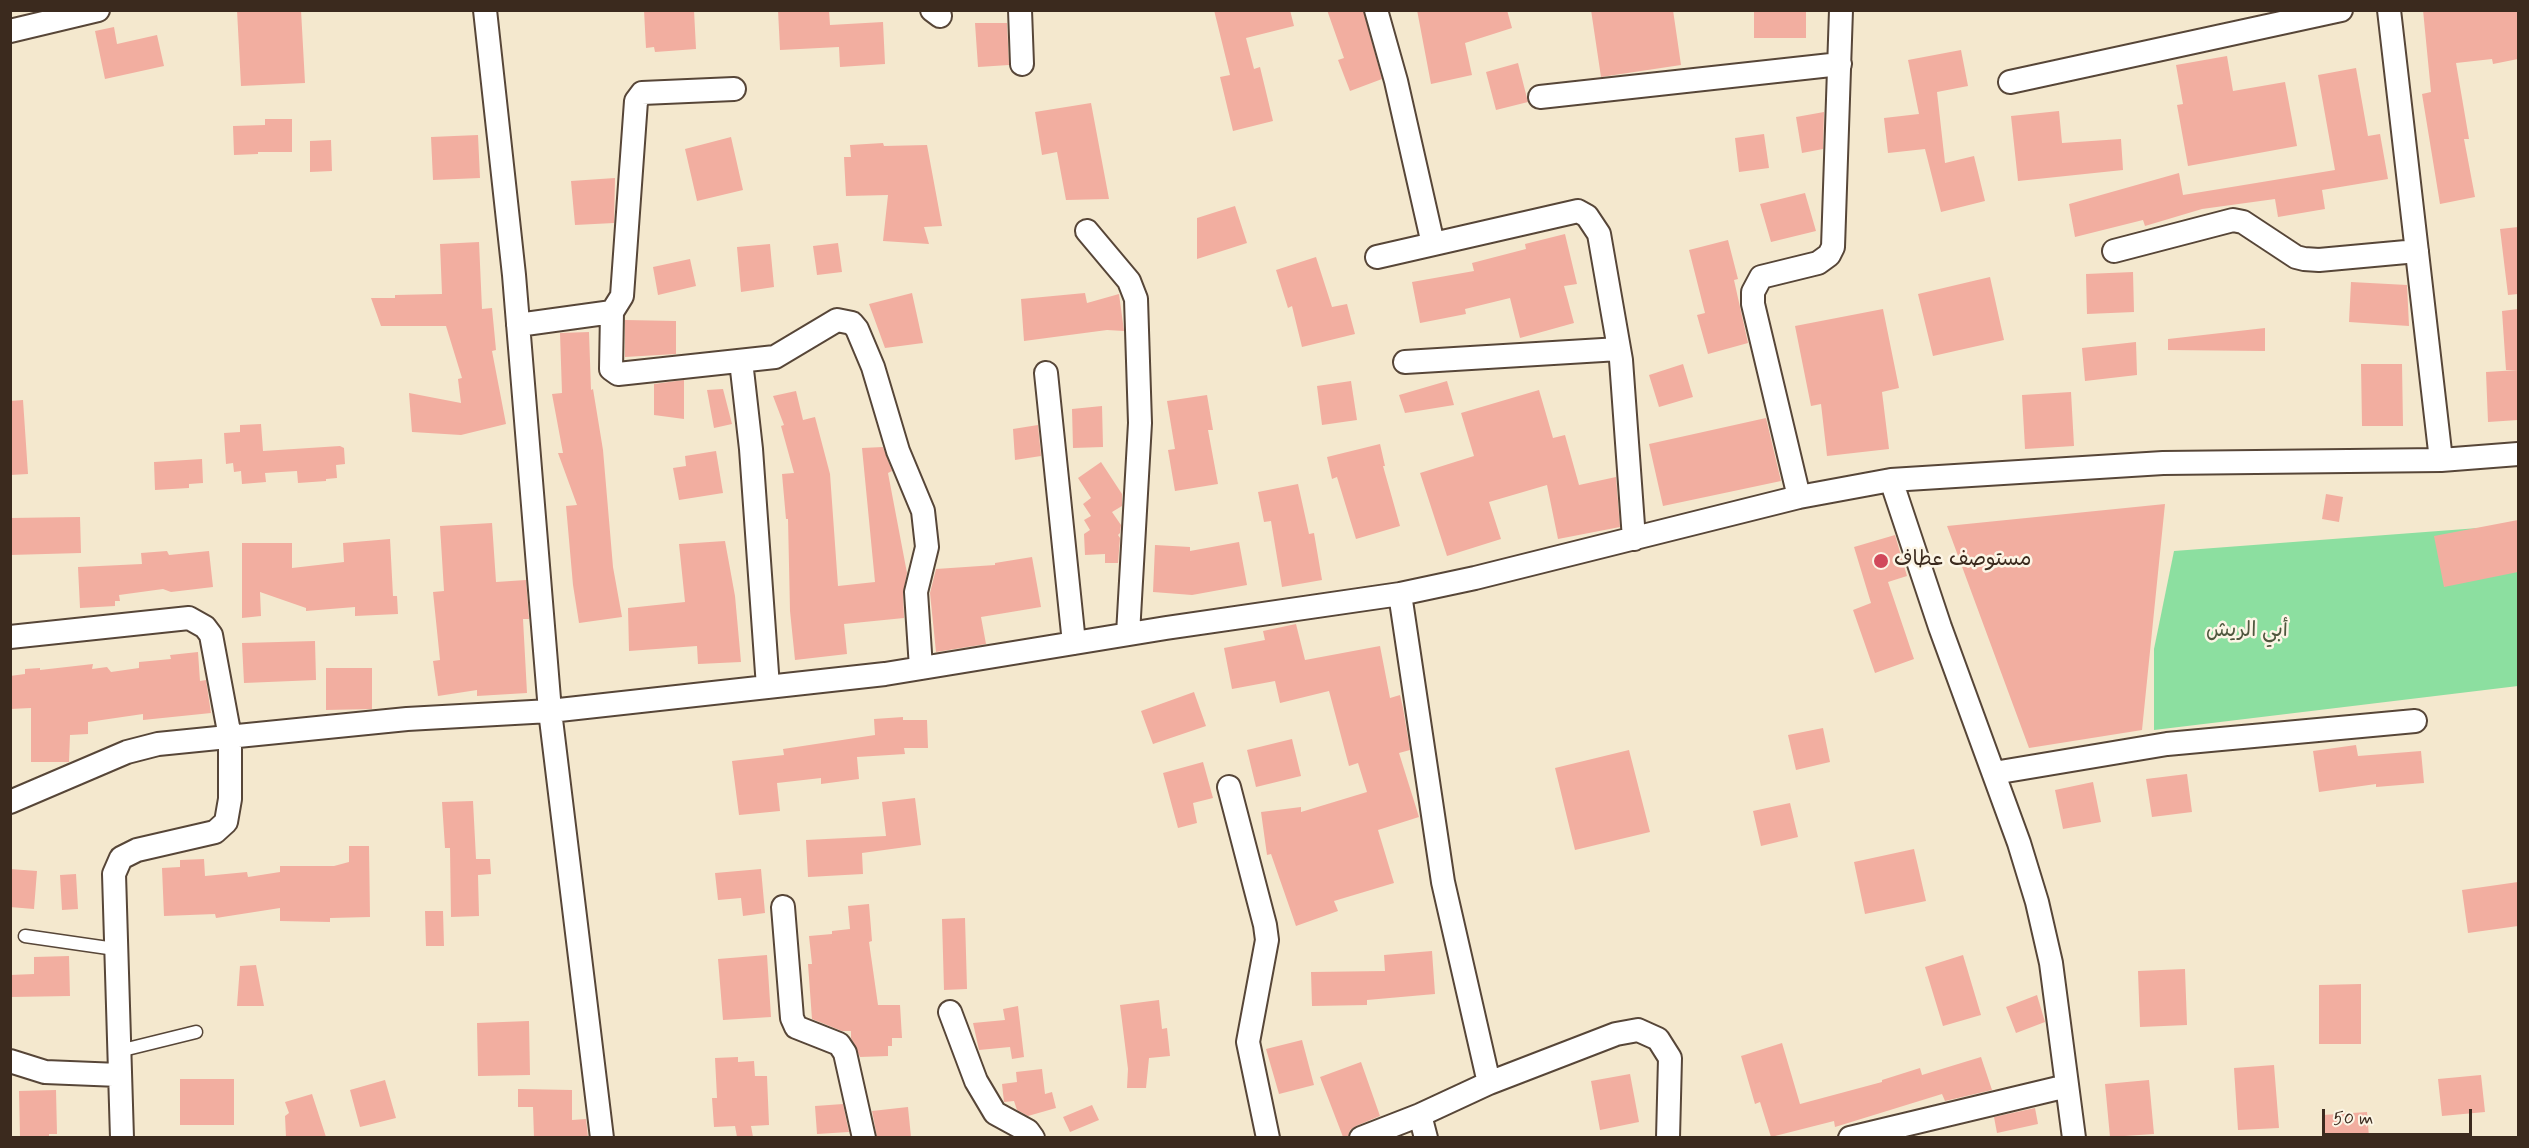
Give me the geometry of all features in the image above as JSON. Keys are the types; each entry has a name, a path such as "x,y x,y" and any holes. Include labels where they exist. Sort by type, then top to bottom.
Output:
{"street":[{"path":"485,10 518,325 550,711 602,1137"},
{"path":"1020,10 1022,64"},
{"path":"1376,10 1396,81 1433,244"},
{"path":"1799,496 1754,304 1753,291 1761,277 1818,263 1833,248 1841,10"},
{"path":"2010,82 2341,10"},
{"path":"2390,10 2441,460"},
{"path":"10,31 95,11"},
{"path":"1540,97 1840,64"},
{"path":"734,89 642,93 636,100 622,296 612,312 611,369 614,372 741,361 781,354 837,320 852,323 857,329 873,367 897,451 925,518 927,547 916,592 921,668"},
{"path":"1377,257 1578,211 1587,216 1599,234 1619,349 1634,539"},
{"path":"2114,251 2233,220 2243,222 2296,257 2304,259 2319,260 2417,251"},
{"path":"1087,231 1129,281 1136,298 1140,423 1128,634"},
{"path":"518,325 612,312"},
{"path":"1405,362 1619,349"},
{"path":"741,361 752,461 768,687"},
{"path":"1046,373 1074,643"},
{"path":"10,802 127,752 158,744 407,719 550,711 921,668 1128,634 1400,594 1634,539 1799,496 1891,480 2188,462 2441,460 2518,454"},
{"path":"1891,480 1940,627 2019,843 2039,912 2052,973 2074,1137"},
{"path":"1400,594 1443,882 1489,1083"},
{"path":"10,637 189,618 206,627 211,635 230,737 230,799 226,822 215,832 137,850 121,858 114,874 122,1137"},
{"path":"1994,773 2167,744 2415,721"},
{"path":"1229,787 1267,940 1248,1042 1268,1137"},
{"path":"783,907 792,1018 796,1028 839,1044 845,1053 864,1137"},
{"path":"950,1012 976,1081 995,1113 1028,1131 1033,1137"},
{"path":"1361,1137 1420,1115 1489,1083 1627,1030 1638,1030 1649,1033 1665,1047 1670,1058 1668,1137"},
{"path":"10,1061 45,1072 119,1075"},
{"path":"1850,1137 2067,1086"},
{"path":"1420,1115 1426,1137"}],"lane":[{"path":"25,936 116,949"},
{"path":"119,1051 196,1032"}],"green space":[{"name":"أبي الريش","path":"2518,525 2518,686 2154,730 2154,649 2174,551"}],"building":[{"path":"237,10 301,10 305,83 241,86"},
{"path":"644,10 694,10 696,49 655,52 654,47 646,48"},
{"path":"778,10 829,10 830,25 883,22 885,64 840,67 839,47 780,50"},
{"path":"1214,10 1290,10 1294,26 1246,38 1254,69 1260,67 1273,121 1233,131 1220,77 1230,75"},
{"path":"1327,10 1363,10 1382,79 1350,91 1338,60 1344,58"},
{"path":"1417,10 1507,10 1512,28 1465,43 1472,75 1431,84"},
{"path":"1591,10 1673,10 1681,65 1601,77"},
{"path":"1754,10 1806,10 1806,38 1754,38"},
{"path":"2423,10 2518,10 2518,59 2493,64 2492,59 2456,63 2469,139 2464,139 2475,197 2440,204 2422,94 2431,92"},
{"path":"975,23 1007,23 1009,65 978,67"},
{"path":"114,27 117,44 157,35 164,66 105,79 95,31"},
{"path":"1961,50 1968,86 1937,92 1945,163 1974,156 1985,201 1941,212 1925,149 1888,153 1884,118 1919,114 1908,60"},
{"path":"2227,56 2233,91 2285,82 2297,146 2188,166 2177,105 2183,104 2176,65"},
{"path":"1518,63 1528,102 1496,110 1486,72"},
{"path":"2356,68 2368,136 2380,134 2388,179 2322,190 2325,209 2278,217 2275,199 2202,209 2145,226 2143,220 2075,237 2069,204 2179,173 2183,195 2335,170 2318,75"},
{"path":"1091,103 1109,199 1066,200 1057,152 1042,155 1035,112"},
{"path":"2059,111 2062,143 2121,139 2123,170 2018,181 2011,116"},
{"path":"1824,112 1823,149 1802,153 1796,117"},
{"path":"265,119 292,119 292,152 234,155 233,126 265,125"},
{"path":"1764,134 1769,168 1739,172 1735,138"},
{"path":"478,135 480,178 433,180 431,137"},
{"path":"731,137 743,190 697,201 685,149"},
{"path":"331,140 332,171 310,172 310,141"},
{"path":"883,143 884,146 927,145 942,226 924,227 929,244 883,241 888,195 846,196 844,157 851,157 850,145"},
{"path":"615,178 614,223 575,225 571,181"},
{"path":"1805,193 1816,231 1771,242 1760,204"},
{"path":"1235,206 1247,243 1197,259 1197,218"},
{"path":"2518,227 2518,294 2508,295 2500,229"},
{"path":"1565,234 1577,284 1564,286 1574,323 1520,338 1510,298 1465,309 1466,314 1420,323 1412,282 1474,271 1472,263 1526,249 1525,244"},
{"path":"1728,240 1738,279 1734,280 1748,343 1708,354 1697,315 1705,313 1689,250"},
{"path":"479,242 482,309 492,308 496,350 492,351 506,424 461,435 412,432 409,393 461,403 458,379 462,378 446,326 381,326 371,298 442,294 440,244"},
{"path":"838,243 842,272 817,275 813,246"},
{"path":"770,244 774,287 741,292 737,247"},
{"path":"1316,257 1332,307 1347,304 1355,334 1302,347 1292,306 1288,308 1276,270"},
{"path":"690,259 696,286 658,295 653,267"},
{"path":"2133,272 2134,312 2087,314 2086,274"},
{"path":"1990,277 2004,340 1933,356 1918,294"},
{"path":"2351,282 2407,285 2409,326 2349,322"},
{"path":"912,293 923,343 885,348 869,304"},
{"path":"1085,293 1087,303 1119,294 1124,331 1107,330 1024,341 1021,299"},
{"path":"1883,309 1899,388 1882,392 1889,449 1827,456 1821,404 1811,406 1795,326"},
{"path":"2518,309 2518,370 2506,370 2502,311"},
{"path":"625,320 676,321 676,354 625,357"},
{"path":"2265,328 2265,351 2168,350 2168,339"},
{"path":"589,332 591,390 593,389 603,450 613,567 622,617 579,623 566,506 577,505 558,453 563,453 552,394 562,393 560,333"},
{"path":"2136,342 2137,375 2085,381 2082,348"},
{"path":"1683,364 1693,397 1659,407 1649,375"},
{"path":"2361,364 2402,364 2403,426 2362,426"},
{"path":"2518,370 2518,420 2488,422 2486,372"},
{"path":"684,380 684,419 654,415 654,384"},
{"path":"1351,381 1357,420 1322,425 1317,386"},
{"path":"1447,381 1454,405 1405,413 1399,395"},
{"path":"723,389 732,424 714,428 707,390"},
{"path":"1539,390 1553,438 1565,435 1579,485 1616,477 1620,527 1558,539 1547,485 1489,502 1501,539 1447,556 1420,473 1474,456 1461,413"},
{"path":"796,391 803,420 815,417 830,474 838,586 875,582 862,448 883,447 892,471 888,473 907,573 903,593 904,618 844,624 847,654 795,660 790,611 788,519 786,519 782,474 794,473 781,426 784,425 773,396"},
{"path":"2071,392 2074,446 2025,449 2022,395"},
{"path":"1207,395 1213,430 1208,430 1218,484 1175,491 1168,450 1175,449 1167,401"},
{"path":"23,400 28,474 10,475 10,401"},
{"path":"1102,406 1103,447 1073,448 1072,409"},
{"path":"1766,418 1781,481 1663,506 1649,444"},
{"path":"261,424 263,451 340,446 344,448 345,464 336,465 337,478 298,483 297,471 265,473 266,482 242,484 241,471 234,472 233,463 226,464 224,433 240,432 240,425"},
{"path":"1038,425 1041,456 1015,460 1013,429"},
{"path":"1380,444 1385,466 1383,466 1400,526 1356,539 1337,477 1332,479 1327,457"},
{"path":"716,451 723,493 679,500 673,468 686,466 685,456"},
{"path":"202,459 203,483 189,484 189,488 155,490 154,462"},
{"path":"1101,462 1122,494 1122,506 1112,512 1121,525 1118,535 1120,538 1118,563 1105,563 1105,554 1085,555 1084,534 1090,530 1084,520 1091,516 1083,504 1091,498 1078,478"},
{"path":"1298,484 1309,534 1314,533 1322,580 1282,587 1271,521 1264,522 1258,492"},
{"path":"2326,494 2343,497 2339,522 2322,519"},
{"path":"2165,504 2142,730 2029,748 1947,526"},
{"path":"80,517 81,553 10,555 10,518"},
{"path":"2518,520 2518,572 2444,587 2434,536"},
{"path":"492,523 496,582 526,580 529,619 523,619 527,693 477,696 477,690 438,696 433,661 440,660 433,592 444,591 440,526"},
{"path":"1895,535 1907,576 1888,582 1914,659 1875,673 1853,610 1871,603 1854,547"},
{"path":"390,539 393,596 397,596 398,614 355,616 355,607 306,611 306,608 260,592 261,616 242,618 242,543 292,543 292,568 344,562 343,543"},
{"path":"725,541 735,596 741,662 698,664 697,646 629,651 628,608 685,602 679,544"},
{"path":"1239,542 1247,585 1192,595 1153,592 1155,545 1190,547 1190,551"},
{"path":"167,551 169,555 209,551 213,587 171,592 163,589 119,595 120,601 115,601 115,606 80,608 78,567 142,564 141,553"},
{"path":"1032,557 1041,607 981,617 986,644 936,652 930,593 936,569 995,565 995,563"},
{"path":"1296,624 1305,660 1380,646 1390,698 1400,695 1403,708 1410,750 1399,753 1419,817 1378,830 1394,883 1334,901 1338,911 1296,926 1271,854 1267,855 1261,812 1301,807 1301,812 1367,792 1358,763 1349,766 1329,691 1280,703 1275,681 1232,689 1224,648 1265,640 1263,631"},
{"path":"315,641 316,680 244,683 242,643"},
{"path":"198,652 200,681 206,680 211,713 143,720 143,714 88,722 88,734 70,735 69,762 31,762 31,708 10,709 10,676 25,674 25,669 40,668 40,670 93,664 92,669 107,667 111,672 139,668 139,662 171,659 170,655"},
{"path":"326,668 372,668 372,709 326,710"},
{"path":"1194,692 1206,726 1153,744 1141,711"},
{"path":"903,717 903,720 927,720 928,748 904,748 905,754 857,757 859,779 821,784 821,778 777,783 780,811 739,815 732,761 784,755 783,749 875,735 874,719"},
{"path":"1823,728 1830,762 1796,770 1788,735"},
{"path":"1292,739 1301,776 1256,787 1247,750"},
{"path":"2356,745 2358,756 2421,751 2424,783 2376,787 2376,784 2319,792 2313,751"},
{"path":"1629,750 1650,832 1575,850 1555,768"},
{"path":"1203,762 1213,798 1193,803 1197,823 1178,828 1163,773"},
{"path":"2187,774 2192,812 2152,817 2146,779"},
{"path":"2093,782 2101,822 2063,829 2055,790"},
{"path":"915,798 921,845 862,853 863,874 808,877 806,840 886,836 882,802"},
{"path":"473,801 476,859 490,859 491,874 478,875 479,916 451,917 450,848 445,848 442,802"},
{"path":"1790,803 1798,837 1761,846 1753,811"},
{"path":"349,846 369,846 370,917 330,918 330,922 280,921 280,908 216,918 215,914 164,916 162,868 180,867 180,860 204,859 205,876 247,872 248,877 280,872 280,866 334,866 349,862"},
{"path":"1914,849 1926,901 1865,914 1854,862"},
{"path":"10,869 37,871 34,909 10,907"},
{"path":"761,869 765,913 743,916 741,898 718,900 715,873"},
{"path":"76,874 78,909 62,910 60,875"},
{"path":"2518,882 2518,926 2468,933 2462,890"},
{"path":"869,904 872,941 869,942 878,1005 900,1005 902,1038 892,1038 892,1046 888,1046 888,1056 860,1057 851,1038 851,1031 842,1031 812,1019 808,964 812,964 809,936 832,934 832,931 850,929 848,906"},
{"path":"425,911 443,911 444,946 426,946"},
{"path":"965,918 967,989 944,990 942,919"},
{"path":"1432,951 1435,994 1367,1000 1367,1005 1312,1006 1311,972 1385,971 1384,955"},
{"path":"767,955 771,1017 723,1020 718,959"},
{"path":"1963,955 1981,1015 1943,1026 1925,967"},
{"path":"69,956 70,996 10,997 10,975 34,974 34,957"},
{"path":"256,965 264,1006 237,1006 240,966"},
{"path":"2185,969 2187,1025 2140,1027 2138,971"},
{"path":"2361,984 2361,1044 2319,1044 2319,985"},
{"path":"2037,995 2045,1022 2016,1033 2006,1007"},
{"path":"1159,1000 1162,1029 1167,1028 1170,1056 1149,1058 1146,1088 1127,1088 1128,1069 1120,1005"},
{"path":"1018,1006 1024,1057 1012,1059 1010,1047 979,1050 973,1023 1005,1020 1003,1009"},
{"path":"529,1021 530,1075 478,1076 477,1023"},
{"path":"1302,1040 1314,1085 1279,1094 1266,1049"},
{"path":"1782,1043 1800,1104 1882,1082 1882,1080 1920,1068 1922,1075 1981,1057 1992,1090 1945,1101 1942,1094 1835,1127 1834,1121 1771,1137 1760,1102 1755,1104 1741,1056"},
{"path":"738,1057 738,1062 754,1061 755,1076 767,1076 769,1125 751,1126 753,1137 737,1137 735,1126 714,1127 712,1098 717,1098 715,1058"},
{"path":"1361,1062 1380,1116 1356,1126 1350,1130 1348,1137 1343,1137 1320,1077"},
{"path":"2274,1065 2279,1128 2238,1130 2234,1068"},
{"path":"1042,1069 1045,1094 1052,1092 1056,1108 1028,1116 1017,1110 1014,1101 1004,1102 1002,1084 1017,1082 1016,1072"},
{"path":"1630,1074 1639,1122 1600,1130 1591,1081"},
{"path":"2481,1075 2485,1112 2442,1116 2438,1079"},
{"path":"180,1079 234,1079 234,1125 180,1125"},
{"path":"385,1080 396,1118 360,1127 350,1090"},
{"path":"2149,1080 2154,1134 2110,1137 2105,1084"},
{"path":"518,1089 572,1090 572,1120 586,1119 588,1137 534,1137 533,1107 518,1107"},
{"path":"56,1090 57,1134 49,1134 49,1137 20,1137 19,1091"},
{"path":"312,1094 326,1137 286,1137 285,1116 289,1113 285,1102"},
{"path":"843,1104 849,1132 817,1134 815,1106"},
{"path":"1092,1105 1099,1120 1070,1132 1063,1117"},
{"path":"908,1107 911,1137 877,1137 872,1111"},
{"path":"2035,1108 2038,1124 1997,1133 1994,1117"},
{"path":"2367,1112 2369,1137 2325,1137 2323,1115"}],"place":[{"name":"مستوصف عطاف","path":"1881,561"}]}
